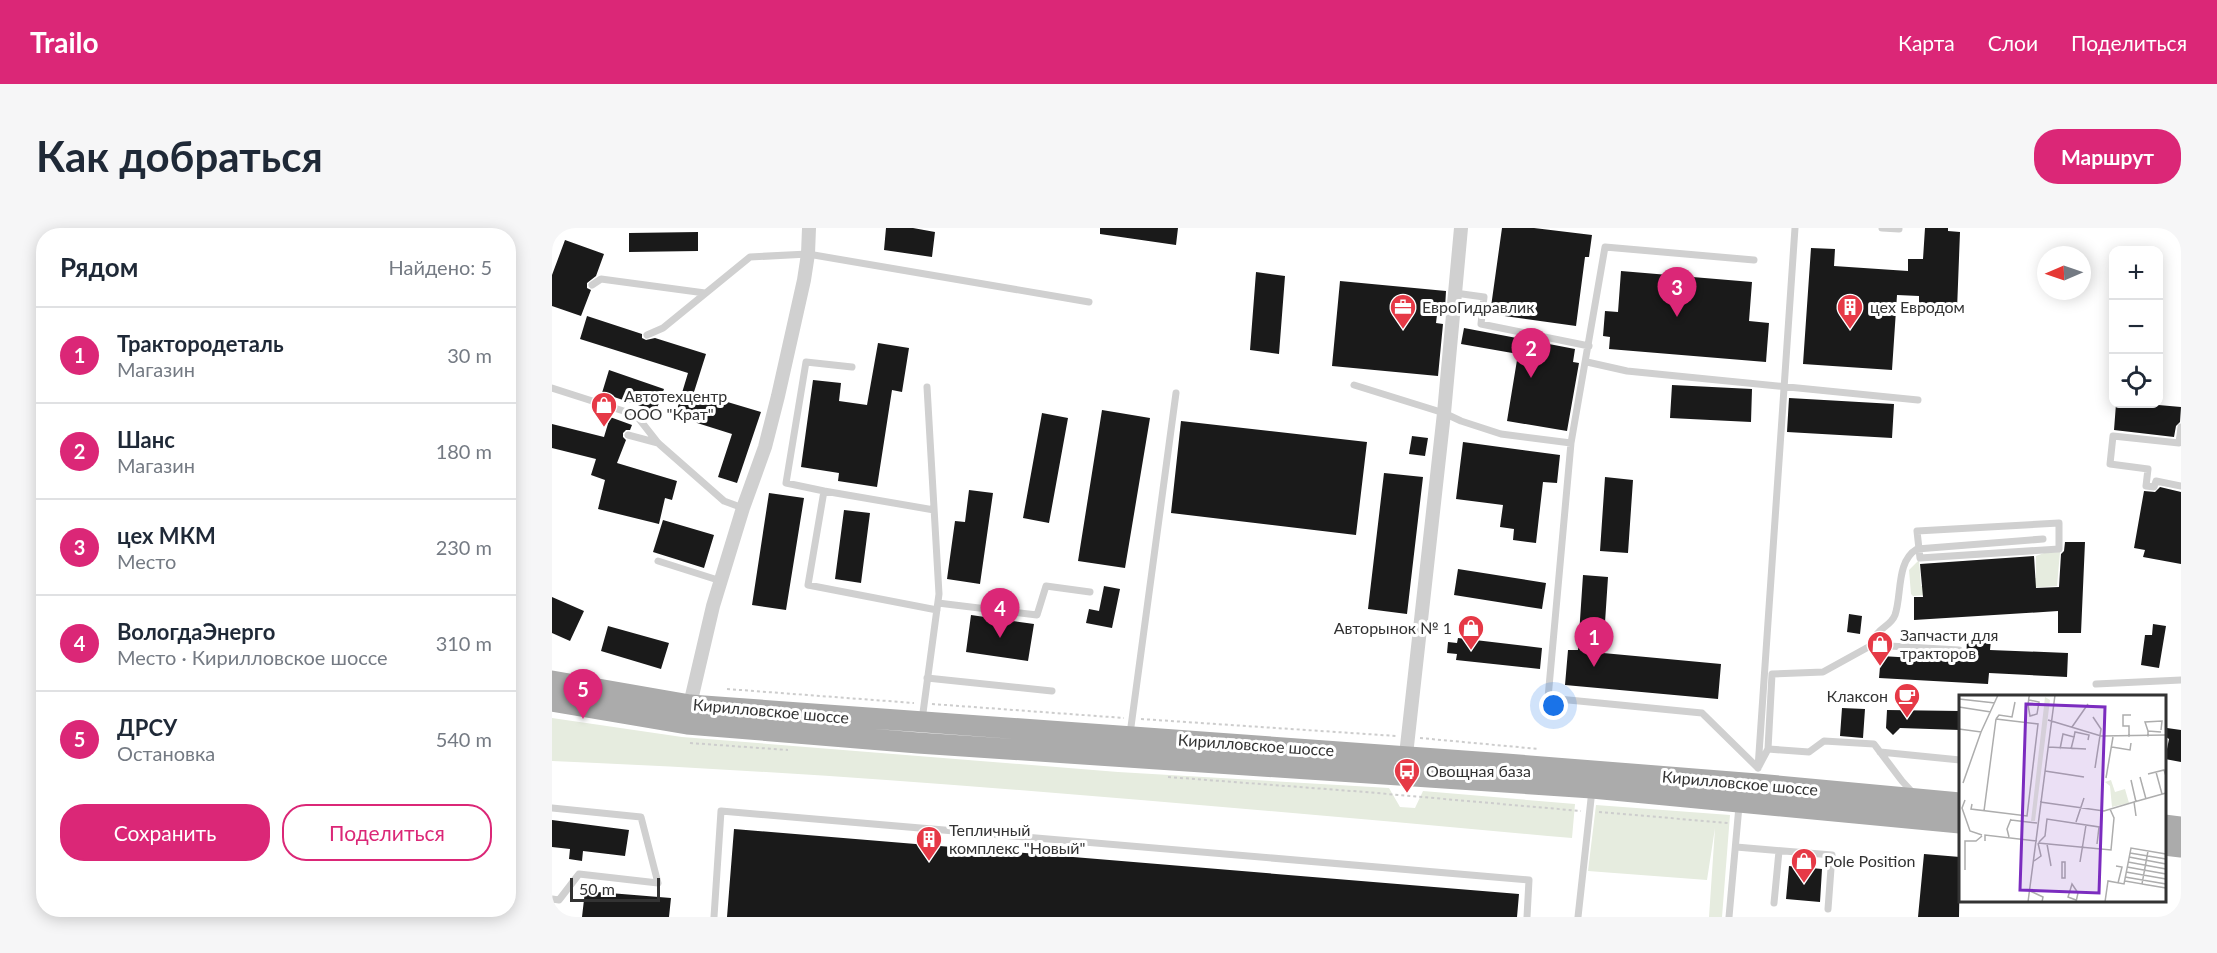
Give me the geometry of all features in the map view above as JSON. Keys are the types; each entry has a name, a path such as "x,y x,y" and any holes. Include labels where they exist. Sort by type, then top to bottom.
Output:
{"main road":[{"name":"Кирилловское шоссе","path":"552,681 689,724 922,713 1131,727 1406,756 1959,803"},
{"name":"Кирилловское шоссе","path":"552,701 689,724 941,744 1406,756 1592,788 1749,784 1959,823"},
{"path":"2166,825 2181,827"},
{"path":"2166,845 2181,847"}],"street":[{"path":"689,724 721,581 765,447 808,254 809,228"},
{"path":"1406,756 1444,413 1461,228"}],"lane":[{"path":"1729,917 1738,824 1749,784 1795,228"},
{"path":"1882,228 1899,229"},
{"path":"1749,784 1702,713 1548,698 1571,443 1587,362 1605,248 1754,260"},
{"path":"647,335 663,328 750,257 808,254 1089,302"},
{"path":"592,285 601,279 705,293"},
{"path":"1455,293 1484,297 1481,324 1589,346"},
{"path":"852,367 806,362 786,483 934,510"},
{"path":"1587,362 1627,371 1918,400"},
{"path":"1354,385 1444,413 1501,434 1571,443"},
{"path":"922,713 939,594 927,387"},
{"path":"552,388 636,415 658,443 724,501 744,508"},
{"path":"1131,727 1176,393"},
{"path":"2181,427 2179,443 2113,436 2110,464 2148,469 2146,486 2154,487 2156,481 2181,486"},
{"path":"628,435 658,443"},
{"path":"824,490 808,585 937,607 1037,615 1046,586 1090,592"},
{"path":"2058,523 2059,549 1920,558 1917,549 1917,531 2058,523"},
{"path":"1872,645 1874,636 1894,618 1902,571 1910,553 1917,549 2043,539"},
{"path":"658,561 721,581"},
{"path":"1749,784 1768,749 1772,674 1824,672 1872,645 1959,650"},
{"path":"927,678 1053,691"},
{"path":"2096,684 2181,680"},
{"path":"1768,749 1809,752 1824,741 1874,744 1918,798"},
{"path":"1880,752 1959,760"},
{"path":"1578,917 1592,788"},
{"path":"552,808 641,817 658,883 579,873 559,900 552,899"},
{"path":"714,917 721,812 1529,880 1527,917"},
{"path":"1736,847 1832,855 1828,909"},
{"path":"1774,903 1779,851"}],"path":[{"path":"727,689 922,713 1131,727 1406,756"},
{"path":"689,724 796,751"},
{"path":"1164,777 1738,824"}],"shaded area":[{"path":"2060,552 2057,586 1913,596 1911,594 1909,570 1919,560 1921,586 2036,578 2036,556"},
{"path":"552,718 682,737 1118,772 1389,788 1400,807 1415,808 1423,791 1575,804 1572,838 935,784 552,761"},
{"path":"1596,805 1730,815 1722,917 1709,917 1715,828 1707,880 1588,871"}],"building":[{"path":"886,228 913,228 935,232 932,257 884,250"},
{"path":"1100,228 1178,228 1176,245 1100,234"},
{"path":"1502,228 1534,228 1592,235 1589,257 1585,257 1576,326 1490,314"},
{"name":"цех Евродом","path":"1925,228 1948,228 1948,231 1960,232 1957,310 1919,308 1919,296 1897,295 1892,370 1803,364 1811,248 1835,249 1834,266 1908,271 1908,259 1923,259"},
{"path":"698,232 698,251 629,252 629,233"},
{"path":"565,240 604,254 596,276 587,283 587,288 591,290 581,316 552,306 552,275"},
{"path":"1621,271 1752,282 1749,321 1769,323 1766,362 1609,349 1610,337 1603,336 1605,311 1618,312"},
{"path":"1256,272 1285,276 1279,354 1250,350"},
{"name":"ЕвроГидравлик","path":"1340,281 1446,291 1445,308 1438,307 1436,323 1443,324 1438,376 1332,366"},
{"path":"587,316 642,334 642,338 646,340 655,338 706,354 694,392 761,412 737,483 718,477 732,434 675,416 688,373 580,339"},
{"path":"1464,328 1575,349 1573,362 1579,363 1567,431 1507,421 1518,354 1461,344"},
{"path":"878,343 909,348 902,392 892,390 877,487 838,481 839,473 801,467 813,380 841,383 839,401 867,405"},
{"path":"609,370 664,389 656,411 602,393"},
{"path":"1672,385 1752,389 1751,422 1670,418"},
{"path":"1789,398 1894,404 1892,438 1787,432"},
{"path":"2163,405 2181,407 2180,422 2176,426 2174,437 2114,430 2116,408 2163,408"},
{"path":"1102,410 1150,418 1125,568 1078,561"},
{"path":"1042,413 1068,418 1049,523 1023,518"},
{"path":"610,417 632,425 630,430 623,433 626,440 617,463 677,481 672,500 665,498 659,524 598,509 605,480 591,475 596,459 552,448 552,424 604,437"},
{"path":"1181,421 1367,442 1356,535 1171,513"},
{"path":"1412,436 1428,438 1425,456 1409,454"},
{"path":"1463,442 1560,455 1557,483 1543,482 1536,543 1513,540 1514,529 1500,527 1503,505 1456,499"},
{"path":"1384,473 1423,477 1407,614 1368,609"},
{"path":"1605,477 1633,480 1628,553 1600,551"},
{"path":"2160,487 2181,492 2181,564 2143,557 2145,550 2134,548 2144,491 2155,492"},
{"path":"969,490 993,493 980,584 947,579 955,521 965,522"},
{"path":"769,493 804,498 786,610 752,605"},
{"path":"844,510 870,513 861,583 835,579"},
{"path":"663,520 714,535 704,568 653,552"},
{"path":"2065,542 2085,542 2081,633 2058,633 2058,611 1914,620 1914,597 1923,597 1920,564 2034,556 2036,588 2059,587 2061,554 2064,551"},
{"path":"1458,569 1546,583 1542,609 1454,595"},
{"path":"1583,575 1608,577 1603,653 1721,664 1718,699 1565,685 1568,650 1578,650"},
{"path":"1104,586 1120,589 1112,628 1086,623 1089,609 1099,611"},
{"path":"552,597 584,611 570,641 552,633"},
{"path":"1849,614 1862,616 1860,634 1847,632"},
{"path":"971,615 1034,624 1028,661 966,652"},
{"path":"2153,624 2166,626 2159,668 2141,665 2145,635 2152,635"},
{"path":"608,626 669,643 661,669 601,651"},
{"path":"1458,638 1542,648 1540,669 1456,660 1457,654 1447,653 1448,642 1457,643"},
{"path":"1967,639 1991,640 1990,650 2068,653 2067,677 1989,673 1988,684 1879,678 1881,656 1966,661"},
{"path":"1842,708 1865,709 1863,738 1840,736"},
{"path":"1887,710 1959,711 1959,730 1900,728 1893,735 1886,728"},
{"path":"2167,728 2181,730 2181,762 2166,759 2169,739 2166,737"},
{"path":"552,820 629,830 625,856 583,851 582,861 569,859 570,849 552,847"},
{"name":"Тепличный комплекс \"Новый\"","path":"734,829 1519,894 1517,917 727,917"},
{"path":"1924,854 1959,857 1959,917 1918,917"},
{"name":"Pole Position","path":"1789,866 1822,869 1820,902 1786,899"},
{"path":"585,891 671,898 669,917 582,917"}],"place":[{"name":"цех МКМ","path":"1677,317"},
{"name":"ЕвроГидравлик","path":"1403,330"},
{"name":"цех Евродом","path":"1850,330"},
{"name":"Шанс","path":"1531,378"},
{"name":"Автотехцентр ООО \"Крат\"","path":"604,428"},
{"name":"ВологдаЭнерго","path":"1000,638"},
{"name":"Авторынок № 1","path":"1471,651"},
{"name":"Трактородеталь","path":"1594,667"},
{"name":"Запчасти для тракторов","path":"1880,667"},
{"name":"ДРСУ","path":"583,719"},
{"name":"Клаксон","path":"1907,719"},
{"name":"Овощная база","path":"1407,794"},
{"name":"Тепличный комплекс \"Новый\"","path":"929,862"},
{"name":"Pole Position","path":"1804,884"}]}
